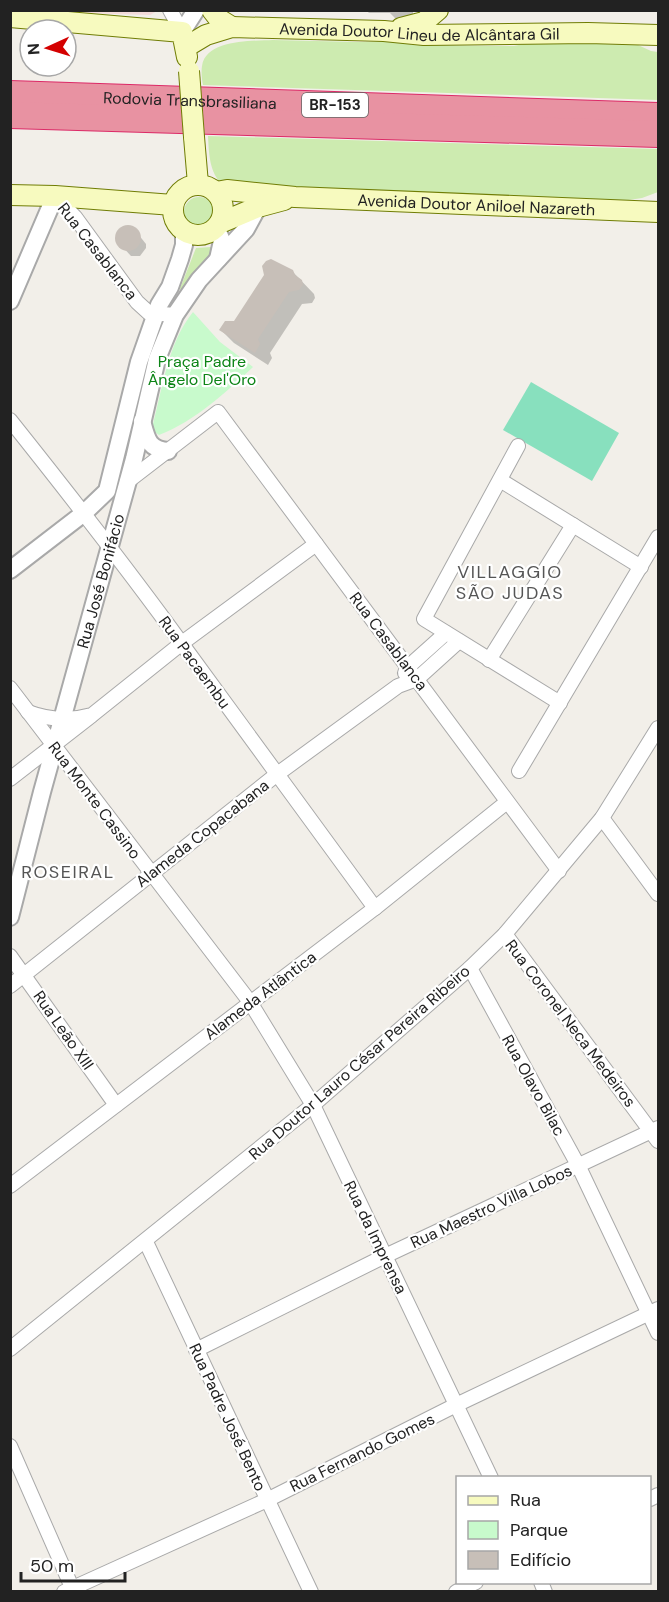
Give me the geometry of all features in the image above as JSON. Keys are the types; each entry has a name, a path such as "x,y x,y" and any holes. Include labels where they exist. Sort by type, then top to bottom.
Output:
{"highway":[{"name":"Rodovia Transbrasiliana","path":"10,94 658,116"},
{"name":"Rodovia Transbrasiliana","path":"10,115 658,134"}],"main road":[{"path":"212,10 219,19 232,27"},
{"path":"384,31 424,22 440,10 447,24 463,34"},
{"path":"10,17 184,39 189,71 198,184"},
{"name":"Avenida Doutor Lineu de Alcântara Gil","path":"184,39 232,27 384,31 424,35 658,34"},
{"path":"198,184 205,185 216,192 223,207 218,225 201,235 184,232 174,219 173,205 174,199 182,189 198,184"},
{"name":"Avenida Doutor Aniloel Nazareth","path":"216,192 227,190 296,197 658,212"},
{"path":"10,195 173,205"},
{"name":"Avenida Doutor Aniloel Nazareth","path":"218,225 258,207 296,197"}],"street":[{"path":"170,10 184,39"},
{"path":"184,39 196,10"},
{"path":"10,301 55,196"},
{"name":"Rua Casablanca","path":"55,196 75,217 137,302 149,313 155,314"},
{"name":"Rua José Bonifácio","path":"10,917 61,719 127,482 157,359 175,315 200,280 246,230 258,207"},
{"path":"218,225 222,242 218,259"},
{"name":"Rua José Bonifácio","path":"10,570 84,513 107,491 139,362 155,314 170,287 180,259 184,232"},
{"path":"155,314 175,315"},
{"name":"Rua Casablanca","path":"168,450 219,412 559,871"},
{"name":"Rua Pacaembu","path":"10,420 109,545 375,908"},
{"path":"142,421 152,446 158,450 168,450"},
{"path":"518,446 424,619 560,703"},
{"path":"127,482 168,450"},
{"path":"500,480 641,567"},
{"path":"489,660 573,525"},
{"path":"519,771 657,537"},
{"path":"10,779 182,643 316,544"},
{"path":"408,667 446,633"},
{"path":"417,679 459,641"},
{"name":"Alameda Copacabana","path":"398,686 408,667"},
{"name":"Alameda Copacabana","path":"10,987 276,775 398,686 417,679"},
{"name":"Rua Monte Cassino","path":"10,688 250,1002"},
{"name":"Rua Monte Cassino","path":"28,712 61,719 93,715"},
{"name":"Rua Doutor Lauro César Pereira Ribeiro","path":"10,1349 146,1242 313,1105 470,968 505,934 602,818 653,745 658,728"},
{"name":"Alameda Atlântica","path":"10,1186 375,908 507,802"},
{"path":"602,818 658,894"},
{"name":"Rua Coronel Neca Medeiros","path":"505,934 656,1134"},
{"name":"Rua Leão XIII","path":"10,956 116,1105"},
{"name":"Rua Olavo Bilac","path":"470,968 578,1165 654,1311 658,1333"},
{"name":"Rua da Imprensa","path":"250,1002 313,1105 490,1476"},
{"name":"Rua Maestro Villa Lobos","path":"196,1350 385,1256 578,1165 656,1134"},
{"name":"Rua Padre José Bento","path":"146,1242 310,1592"},
{"name":"Rua Fernando Gomes","path":"70,1590 267,1500 456,1405 654,1311"},
{"path":"10,1446 70,1590"},
{"path":"456,1592 472,1584"}],"shaded area":[{"path":"14,11 157,11 150,15"}],"green space":[{"path":"273,40 410,41 411,45 514,46 533,42 638,45 658,52 658,100 203,85 202,66 205,57 212,51 231,43"},
{"path":"208,136 658,149 658,192 642,198 622,201 223,185 212,169"},
{"path":"199,197 210,201 214,212 210,223 199,227 188,223 184,212 188,201"},
{"path":"196,248 214,248 209,260 188,293 178,288 181,286"},
{"name":"Praça Padre Ângelo Del'Oro","path":"193,312 220,342 253,367 197,414 159,435 152,430 167,365 178,337"},
{"path":"531,382 619,433 592,481 503,430"}],"building":[{"path":"128,225 137,229 141,238 137,247 128,251 119,247 115,238 119,229"},
{"path":"271,259 293,270 295,275 302,280 303,285 299,290 289,292 258,339 260,344 255,353 219,330 225,321 234,321 264,275 262,266"}],"district":[{"name":"VILLAGGIO SÃO JUDAS","path":"510,582"},
{"name":"ROSEIRAL","path":"68,872"}]}
